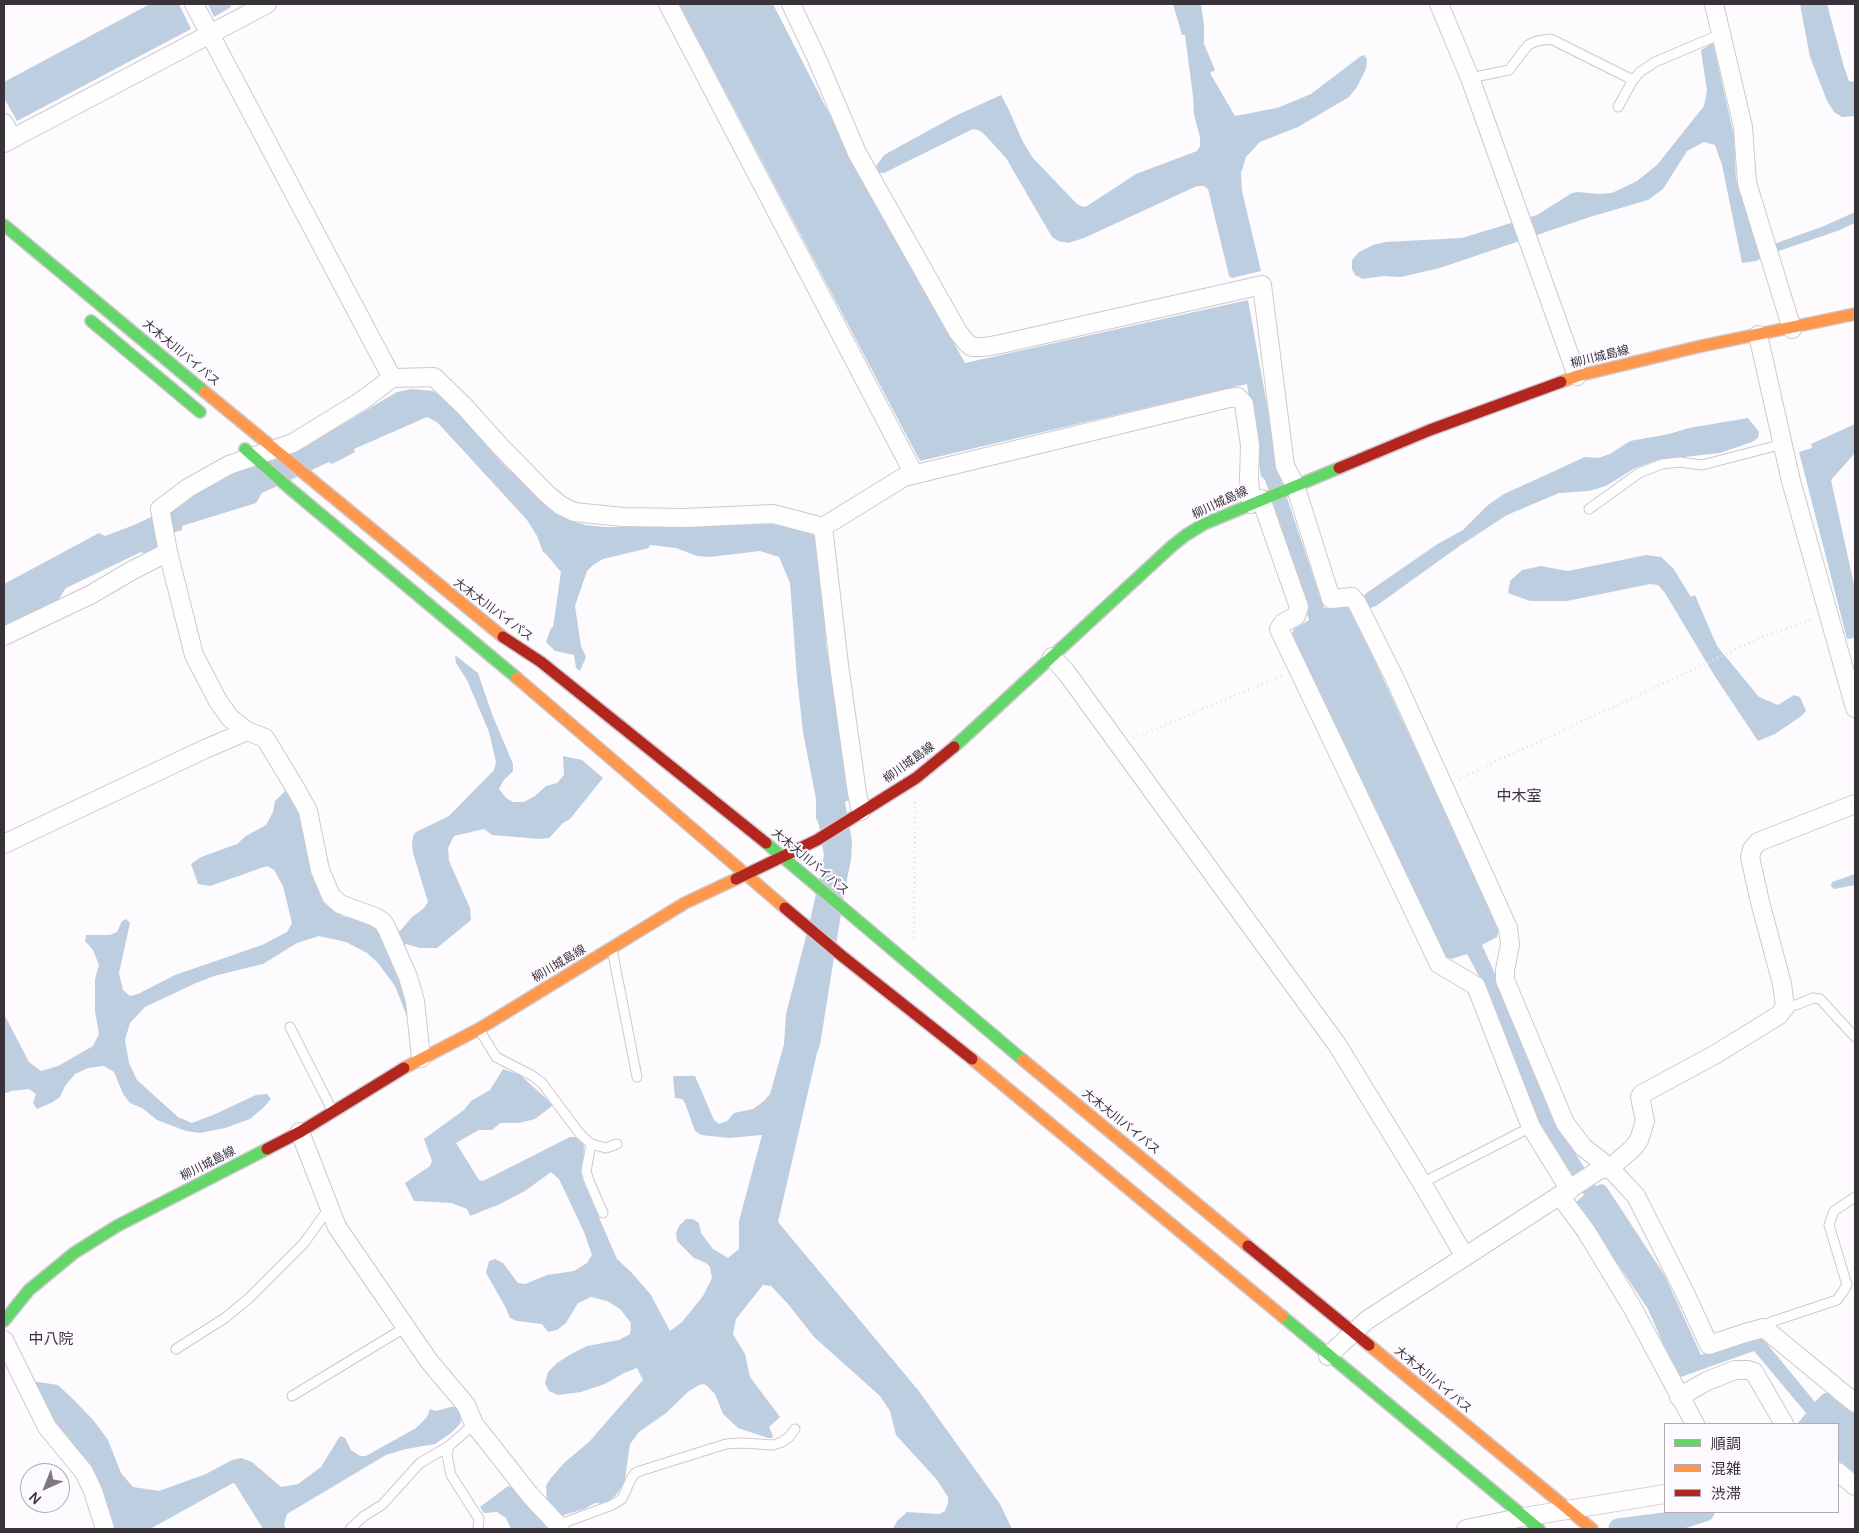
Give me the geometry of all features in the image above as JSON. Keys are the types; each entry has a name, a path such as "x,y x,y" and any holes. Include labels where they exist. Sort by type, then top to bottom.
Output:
{"main road":[{"name":"大木大川バイパス","path":"4,225 499,634 541,662 782,856 914,966 994,1036 1592,1529"},
{"path":"79,312 208,418"},
{"name":"柳川城島線","path":"4,1321 29,1290 74,1253 117,1226 300,1132 421,1058 478,1029 685,903 817,840 916,778 966,737 1186,535 1204,524 1430,430 1577,376 1855,314"},
{"path":"238,443 842,956 978,1064 1539,1529"}],"street":[{"path":"194,4 392,378"},
{"path":"6,135 267,4"},
{"path":"668,4 914,474"},
{"path":"791,4 814,51 857,153 958,332 972,347 1001,344 1262,285 1285,466 1331,599 1352,597 1357,603 1394,677 1508,928 1510,945 1505,980 1565,1123 1583,1147 1610,1168 1636,1196 1685,1292 1709,1345 1745,1332 1764,1328 1855,1403"},
{"path":"1439,4 1470,78 1577,376"},
{"path":"1714,4 1743,127 1747,183 1792,329"},
{"path":"1758,335 1782,444 1855,708"},
{"path":"421,1058 414,1000 408,977 388,930 383,922 375,917 340,904 331,896 320,870 308,811 266,738 247,731 230,718 218,701 194,654 167,547 160,509 188,488 230,465 256,458 293,443 363,400 392,378 434,378 464,406 547,494 560,505 574,512 623,517 675,518 773,514 823,527 904,477 1228,398 1238,398 1244,404 1250,445 1249,479 1260,500 1299,607 1296,616 1283,623 1279,629 1439,964 1476,986 1531,1127 1565,1193 1632,1307 1694,1423"},
{"path":"823,527 857,814"},
{"path":"4,636 90,595 167,547"},
{"path":"1052,657 1066,672 1338,1046 1465,1256"},
{"path":"4,844 205,748 247,731"},
{"path":"1328,1356 1367,1320 1599,1170 1610,1168 1633,1148 1639,1140 1645,1121 1640,1097 1642,1094 1744,1037 1779,1015 1785,1007 1782,984 1770,943 1750,857 1752,849 1758,842 1855,804"},
{"path":"300,1132 337,1227 429,1361 466,1404 474,1424 530,1495 559,1527"},
{"path":"4,1340 47,1427 84,1472 96,1498 105,1529"},
{"path":"1679,1397 1707,1381 1734,1370 1748,1370 1754,1372 1783,1423"},
{"path":"1839,1473 1855,1486"},
{"path":"1466,1529 1524,1517 1664,1494"}],"lane":[{"path":"1618,107 1633,80 1640,72 1655,62 1720,34"},
{"path":"1470,78 1509,70 1528,45 1536,41 1551,39 1633,80"},
{"path":"1589,509 1639,473 1662,464 1680,462 1702,465 1782,444"},
{"path":"612,948 636,1077"},
{"path":"1785,1007 1813,998 1820,999 1855,1037"},
{"path":"290,1027 333,1113"},
{"path":"478,1029 496,1057 532,1075 542,1083 580,1134 592,1144 606,1148 617,1144"},
{"path":"1422,1183 1531,1127"},
{"path":"592,1144 586,1171 603,1213"},
{"path":"1764,1328 1771,1322 1836,1300 1842,1293 1847,1284 1828,1225 1834,1210 1855,1197"},
{"path":"176,1350 225,1318 248,1299 304,1243 330,1207"},
{"path":"292,1396 406,1327"},
{"path":"350,1529 364,1516 382,1505 420,1463 449,1446 474,1424"},
{"path":"559,1527 612,1505 622,1498 635,1473 726,1444 773,1444 782,1442 795,1429"},
{"path":"449,1446 447,1455 451,1474 479,1519 478,1529"}],"path":[{"path":"1444,786 1758,639 1828,614"},
{"path":"1118,744 1299,669"},
{"path":"914,966 916,778"}],"water":[{"path":"150,4 179,4 191,29 17,121 4,98 4,82"},
{"path":"208,4 230,4 231,7 214,17"},
{"path":"679,4 773,4 862,178 965,363 1248,300 1280,477 1324,608 1349,605 1499,929 1497,937 1482,945 1558,1126 1596,1186 1602,1184 1606,1186 1665,1276 1701,1355 1759,1334 1815,1402 1823,1394 1829,1392 1855,1411 1855,1475 1839,1462 1839,1423 1798,1423 1806,1413 1754,1351 1678,1378 1648,1309 1576,1202 1584,1195 1539,1128 1486,989 1467,954 1451,959 1444,956 1292,634 1294,629 1309,620 1274,506 1265,480 1261,476 1247,384 920,461"},
{"path":"1173,4 1201,4 1204,44 1215,70 1210,73 1235,116 1277,108 1311,94 1361,56 1364,55 1367,59 1366,69 1357,87 1349,97 1298,127 1260,142 1246,157 1241,173 1242,191 1261,271 1232,278 1229,276 1208,189 1204,186 1197,186 1084,238 1068,243 1058,241 1052,237 1006,158 978,130 973,129 884,173 879,173 876,166 884,155 955,116 1001,95 1023,142 1033,158 1077,204 1083,207 1136,174 1197,151 1200,146 1200,137 1194,115 1185,35 1182,35"},
{"path":"1800,4 1827,4 1849,81 1855,82 1855,116 1842,117 1834,112 1827,101 1810,57"},
{"path":"1713,43 1734,136 1736,179 1760,249 1824,226 1855,212 1855,223 1756,261 1742,263 1722,165 1715,145 1704,142 1687,151 1663,189 1648,200 1590,217 1440,268 1401,277 1384,276 1363,279 1355,275 1352,269 1352,260 1359,252 1373,245 1385,242 1462,238 1537,215 1572,193 1612,193 1637,181 1657,165 1704,106 1707,91 1701,50"},
{"path":"412,389 433,391 446,399 503,464 558,515 568,520 586,525 605,527 671,527 775,522 807,530 818,539 824,574 826,645 851,799 845,802 852,841 851,860 820,1045 778,1222 918,1390 1000,1504 1012,1529 893,1529 897,1521 907,1512 939,1514 945,1511 948,1497 937,1480 896,1435 890,1411 880,1396 814,1337 771,1286 763,1285 736,1319 733,1334 745,1354 750,1377 780,1417 769,1427 772,1438 738,1428 723,1414 715,1394 704,1384 699,1385 689,1391 666,1413 639,1432 630,1444 625,1479 621,1488 605,1504 595,1503 584,1509 564,1515 559,1518 551,1529 511,1529 506,1518 497,1512 484,1513 480,1507 508,1486 535,1513 547,1503 546,1486 550,1479 565,1462 589,1442 643,1380 637,1368 605,1384 581,1392 558,1395 549,1391 545,1383 548,1372 557,1363 587,1346 619,1340 630,1334 631,1323 620,1309 607,1301 591,1297 578,1303 566,1323 557,1330 548,1332 542,1324 517,1321 510,1318 486,1273 489,1261 495,1259 503,1263 518,1283 525,1284 547,1275 574,1271 587,1263 592,1255 584,1232 559,1179 551,1172 525,1191 470,1216 467,1209 451,1203 414,1201 405,1183 430,1166 432,1161 424,1139 464,1110 471,1101 490,1090 503,1069 520,1075 547,1099 552,1106 535,1119 519,1123 500,1123 492,1130 479,1130 456,1143 479,1180 483,1181 570,1137 575,1137 584,1145 582,1178 617,1259 651,1295 670,1331 682,1322 703,1296 712,1278 710,1267 706,1263 694,1258 677,1241 676,1233 679,1226 686,1219 693,1219 699,1223 701,1233 713,1249 728,1258 739,1249 739,1221 762,1135 729,1138 701,1135 695,1131 685,1103 682,1099 675,1098 673,1076 695,1076 714,1120 719,1124 727,1121 734,1113 753,1109 770,1094 784,1044 786,1014 810,921 824,856 816,818 816,799 803,732 790,583 779,557 760,551 710,557 697,556 676,548 651,545 649,548 603,559 587,571 575,606 581,646 586,657 580,671 576,668 574,655 555,651 546,642 553,627 561,572 543,552 537,536 527,520 437,422 427,417 354,449 355,452 332,464 329,462 262,493 256,503 182,526 182,530 172,533 155,550 145,554 141,552 66,588 52,609 4,631 4,584 99,533 105,536 134,525 181,503 215,483 216,479 327,428 331,431 397,392"},
{"path":"1748,418 1759,432 1758,438 1752,442 1720,453 1658,460 1635,468 1606,486 1589,491 1559,493 1507,515 1461,545 1376,606 1368,607 1363,597 1436,545 1463,530 1488,505 1504,494 1585,457 1598,458 1610,454 1630,441"},
{"path":"1855,424 1855,453 1831,480 1855,589 1855,638 1847,639 1799,452 1812,448 1811,444"},
{"path":"1646,555 1661,557 1673,568 1691,597 1695,595 1717,646 1759,697 1778,705 1794,695 1800,697 1806,711 1800,717 1775,734 1758,741 1714,675 1665,593 1658,585 1650,584 1567,601 1530,601 1508,593 1510,581 1522,570 1541,566 1568,571"},
{"path":"455,655 478,673 492,714 513,764 513,771 503,781 499,789 506,798 513,802 524,802 535,796 546,786 557,783 564,775 563,756 582,760 603,778 570,819 563,823 549,838 539,839 492,835 484,829 454,836 448,848 449,861 470,908 471,920 437,948 420,948 406,944 394,954 411,1013 408,1019 395,986 378,963 367,953 346,942 319,936 297,943 263,964 214,976 196,983 145,1007 130,1023 125,1040 129,1063 137,1080 178,1117 192,1123 256,1095 267,1094 271,1099 250,1119 225,1128 200,1133 186,1131 157,1120 142,1108 130,1103 123,1094 114,1072 104,1066 88,1068 75,1074 65,1086 60,1097 37,1109 33,1103 36,1094 29,1089 11,1091 4,1094 4,1014 29,1062 41,1071 58,1066 93,1046 99,1034 95,1011 95,979 99,965 93,950 85,941 86,935 110,935 117,932 122,921 126,919 130,923 119,973 123,990 130,996 138,994 175,975 262,945 287,932 292,923 283,886 274,870 267,866 210,886 198,884 191,864 201,857 237,844 246,836 266,825 273,812 275,801 287,789 299,811 321,892 342,916 373,924 387,937 401,930 412,917 424,908 428,902 413,853 413,836 416,832 449,816 494,770 496,762 489,732 467,680 456,663"},
{"path":"1855,874 1855,885 1834,889 1831,886 1832,882"},
{"path":"32,1381 58,1385 75,1401 94,1421 108,1440 121,1473 133,1487 159,1491 206,1474 232,1460 241,1458 252,1462 281,1487 298,1484 321,1467 340,1436 345,1438 351,1450 360,1456 366,1456 416,1428 427,1417 430,1409 436,1411 455,1407 460,1412 461,1421 451,1433 435,1444 386,1455 287,1514 284,1524 286,1529 263,1529 233,1483 150,1529 111,1529 105,1498 83,1458 57,1426"}],"waterway":[{"path":"1618,1528 1680,1520 1702,1513"}],"traffic: fast":[{"path":"4,225 205,392"},
{"path":"91,321 200,412"},
{"path":"245,449 517,678"},
{"path":"954,747 1186,535 1204,524 1339,468"},
{"path":"766,843 1023,1060"},
{"path":"4,1321 29,1290 74,1253 117,1226 267,1149"},
{"path":"1282,1316 1539,1529"}],"traffic: slow":[{"path":"1561,382 1577,376 1697,347 1855,314"},
{"path":"205,392 503,637"},
{"path":"517,678 785,908"},
{"path":"404,1068 479,1029 685,903 736,879"},
{"path":"972,1059 1282,1316"},
{"path":"1023,1060 1248,1246"},
{"path":"1369,1345 1592,1529"}],"traffic: jam":[{"path":"1339,468 1430,430 1561,382"},
{"path":"503,637 541,662 766,843"},
{"path":"736,879 817,840 916,778 954,747"},
{"path":"785,908 842,956 972,1059"},
{"path":"267,1149 300,1132 404,1068"},
{"path":"1248,1246 1369,1345"}],"district":[{"name":"中木室","path":"1519,797"},
{"name":"中八院","path":"51,1340"}]}
